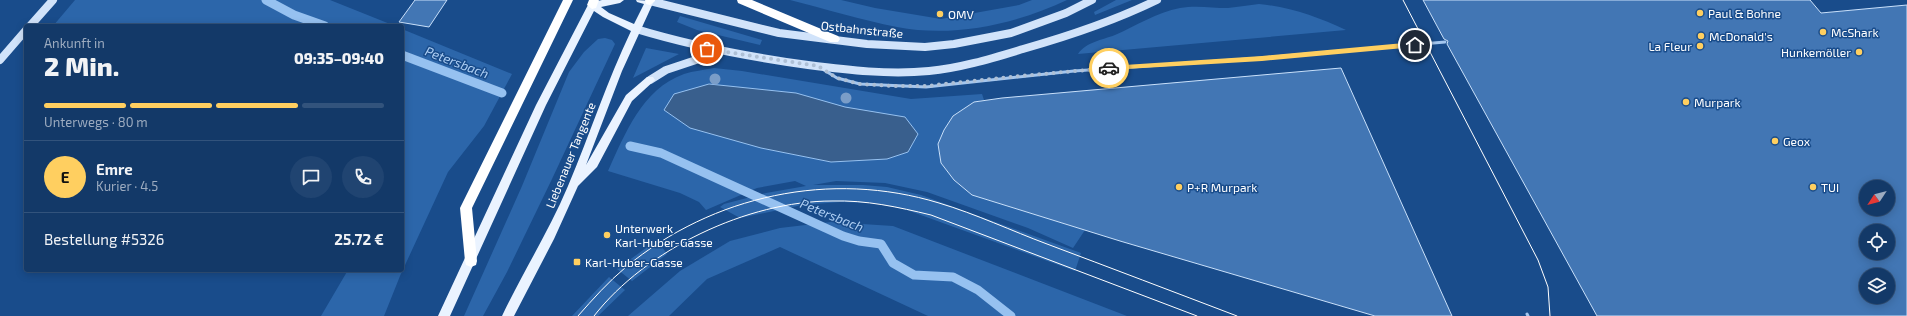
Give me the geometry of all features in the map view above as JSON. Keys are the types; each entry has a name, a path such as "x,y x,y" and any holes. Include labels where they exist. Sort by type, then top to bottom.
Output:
{"highway":[{"path":"471,262 466,208 568,0"},
{"path":"742,0 834,39"}],"main road":[{"path":"32,24 53,0"},
{"path":"593,2 620,0"},
{"name":"Ostbahnstraße","path":"647,0 772,32 868,44 908,46 951,44 987,40 1022,31 1077,9 1092,0"},
{"name":"Liebenauer Tangente","path":"508,316 550,236 573,186 617,71 647,0"},
{"path":"593,2 606,15 636,29 720,52 873,72 916,72 980,62 1084,32 1158,0"},
{"path":"444,316 471,262 541,104 593,2"},
{"path":"0,60 24,32"},
{"path":"573,186 593,164 629,98 650,80 666,70 720,52"}],"lane":[{"path":"818,66 837,78 860,84 926,86 1100,69 1262,58 1445,42"}],"shaded area":[{"path":"75,0 330,0 390,24 55,24"},
{"path":"790,0 841,0 875,8 941,19 1019,5 1032,0 1067,0 1047,9 1006,22 962,30 940,31 897,27"},
{"path":"1116,0 1132,0 1095,15 1094,12"},
{"path":"1259,4 1304,13 1346,30 1078,54 1090,44 1115,35 1171,10 1192,7 1228,8"},
{"path":"680,16 762,40 760,45 697,30 677,22"},
{"path":"404,30 512,74 484,126 448,172 404,267"},
{"path":"605,38 612,40 615,44 507,272 483,316 464,316 522,186 569,72 584,52 598,39"},
{"path":"646,48 679,54 633,78"},
{"path":"714,68 742,71 911,99 982,94 984,100 974,102 953,116 944,130 938,144 941,163 954,180 972,195 1085,230 1073,248 1028,228 927,192 885,183 836,181 813,185 863,185 887,187 921,195 1081,253 1075,271 907,210 873,203 840,202 802,205 740,218 720,207 724,204 766,193 806,186 795,181 757,188 706,210 699,202 680,193 608,171 628,128 646,102 657,90 669,81 684,74"},
{"path":"709,84 796,93 845,107 905,117 918,134 908,152 887,159 831,162 761,148 690,128 664,110 674,94"},
{"path":"831,222 893,226 1127,316 928,316 780,247 707,279 669,316 628,316 680,271 730,241 780,228"},
{"path":"657,240 667,254 632,281 617,269"},
{"path":"347,272 402,272 384,316 321,316"},
{"path":"609,277 625,290 598,316 572,316"}],"building":[{"path":"415,0 447,0 429,27 399,22"},
{"name":"Murpark","path":"1423,0 1810,0 1821,13 1907,5 1907,316 1597,316 1447,44 1448,41 1444,39"},
{"name":"P+R Murpark","path":"1341,68 1452,316 1375,316 1120,241 972,195 954,180 941,163 938,144 944,130 953,116 974,102 1002,98"}],"waterway":[{"name":"Petersbach","path":"266,0 294,15 319,24"},
{"name":"Petersbach","path":"404,56 502,93"},
{"name":"Petersbach","path":"630,146 661,153 843,236 859,241 881,244 893,263 914,275 953,277 978,290 1011,316"}],"tram line":[{"path":"1403,0 1538,260 1548,287 1550,316"},
{"path":"578,316 626,267 660,242 696,222 735,206 775,196 815,190 857,189 898,193 953,207 1237,316"},
{"path":"594,316 616,292 641,270 670,250 701,233 733,220 767,210 800,203 832,201 882,205 931,215 1197,316"}],"way so far":[{"path":"707,49 818,66 837,78 860,84 895,86 926,86 1109,68"}],"place":[{"name":"Paul & Bohne","path":"1700,13"},
{"name":"OMV","path":"940,14"},
{"name":"McShark","path":"1823,32"},
{"name":"McDonald's","path":"1701,36"},
{"name":"La Fleur","path":"1700,46"},
{"name":"Hunkemöller","path":"1859,52"},
{"name":"Murpark","path":"1686,102"},
{"name":"Geox","path":"1775,141"},
{"name":"P+R Murpark","path":"1179,187"},
{"name":"TUI","path":"1813,187"},
{"name":"Unterwerk Karl-Huber-Gasse","path":"607,235"},
{"name":"Karl-Huber-Gasse","path":"577,262"}],"route":[{"path":"1109,68 1262,58 1415,45"}]}
